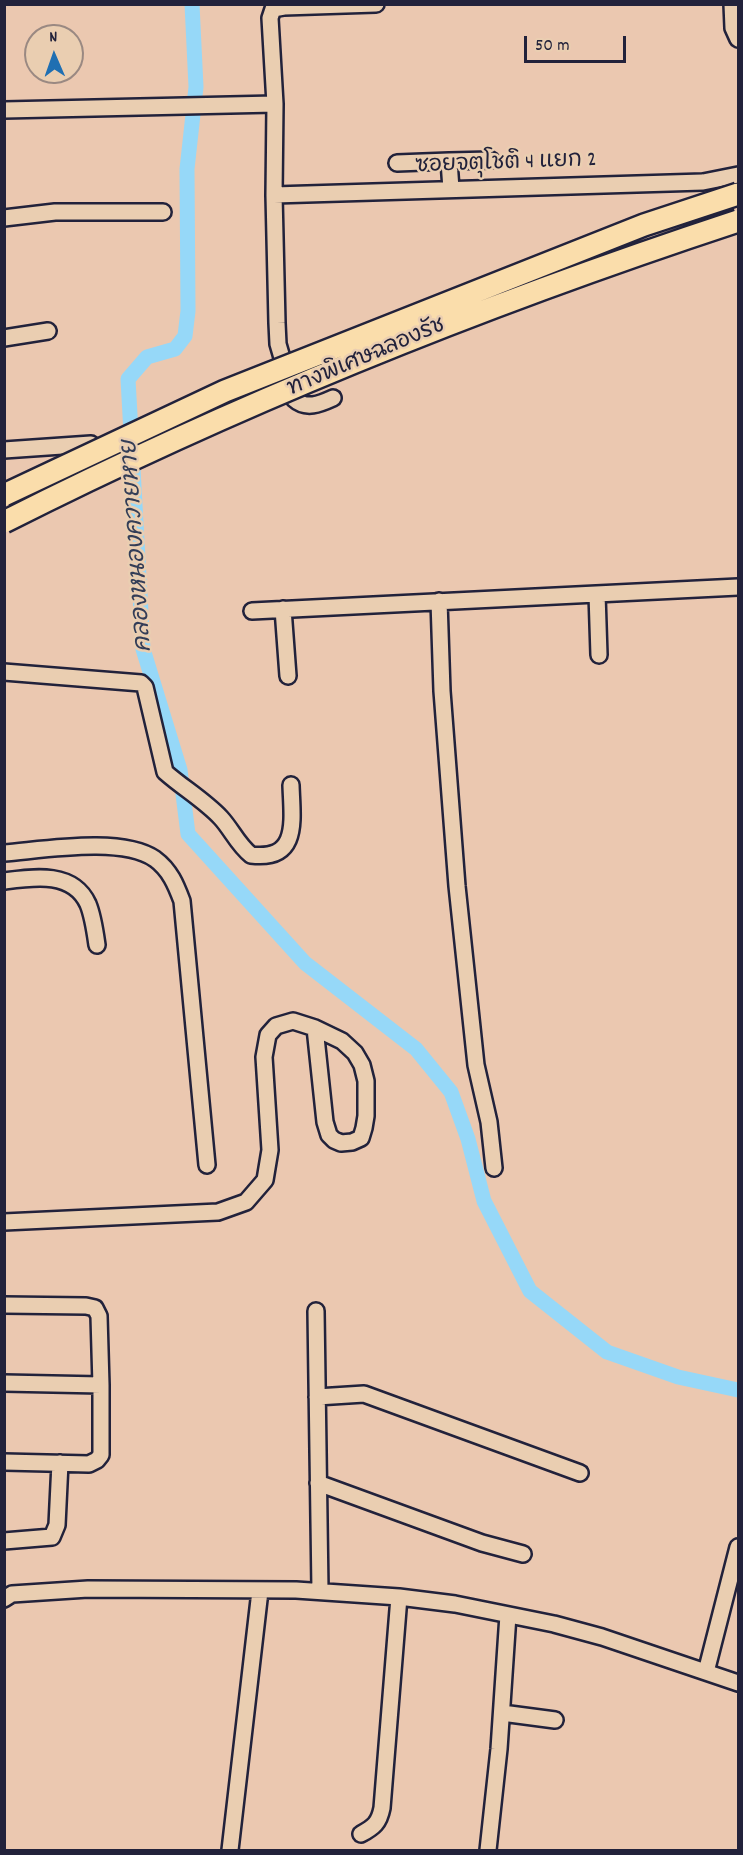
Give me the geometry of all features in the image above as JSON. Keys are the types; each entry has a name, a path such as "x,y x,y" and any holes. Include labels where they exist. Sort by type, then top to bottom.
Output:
{"highway":[{"name":"ทางพิเศษฉลองรัช","path":"4,495 225,391 644,225 738,194"},
{"name":"ทางพิเศษฉลองรัช","path":"4,522 62,493 236,414 429,332 649,250 738,220"}],"street":[{"path":"333,398 316,405 299,404 294,399 278,344 274,195 275,104 270,18 273,9 284,7 376,4"},
{"path":"732,4 733,28 738,39"},
{"path":"4,110 275,104"},
{"path":"397,163 491,160"},
{"path":"449,161 451,189"},
{"name":"ซอยจตุโชติ 4 แยก 2","path":"274,195 703,182 738,176"},
{"path":"4,218 56,212 163,212"},
{"path":"4,338 48,332"},
{"path":"4,450 91,444"},
{"path":"252,610 738,587"},
{"path":"597,594 599,655"},
{"path":"439,601 442,691 457,886 475,1055 489,1122 494,1168"},
{"path":"284,609 288,676"},
{"path":"4,672 141,682 145,687 165,772 201,799 222,819 245,851 251,855 265,857 280,852 287,844 292,825 291,785"},
{"path":"4,853 94,846 136,850 155,859 173,878 182,901 207,1165"},
{"path":"4,880 39,876 66,881 78,890 88,903 97,945"},
{"path":"4,1222 218,1212 246,1202 265,1180 270,1150 264,1057 268,1035 276,1026 293,1021 315,1028 342,1041 355,1053 363,1065 366,1081 364,1128 361,1138 351,1143 341,1143 329,1135 325,1122 315,1028"},
{"path":"4,1305 95,1308 99,1316 101,1385 101,1455 97,1460 89,1464 4,1462"},
{"path":"316,1311 320,1590"},
{"path":"4,1383 101,1385"},
{"path":"317,1397 364,1394 580,1473"},
{"path":"4,1541 52,1537 57,1525 60,1463"},
{"path":"318,1483 482,1543 523,1554"},
{"path":"706,1672 738,1546"},
{"path":"4,1599 12,1594 88,1589 320,1590 404,1598 454,1604 602,1637 738,1683"},
{"path":"230,1851 260,1591"},
{"path":"404,1598 405,1642"},
{"path":"361,1834 375,1826 382,1808 404,1598"},
{"path":"488,1851 502,1713 508,1615"},
{"path":"502,1713 555,1720"}],"waterway":[{"name":"คลองหนองควายหาย","path":"192,4 196,87 187,169 188,311 185,336 175,349 147,357 128,379 143,649 180,770 188,834 305,963 416,1049 451,1092 468,1139 484,1201 530,1291 607,1352 678,1377 738,1390"}]}
